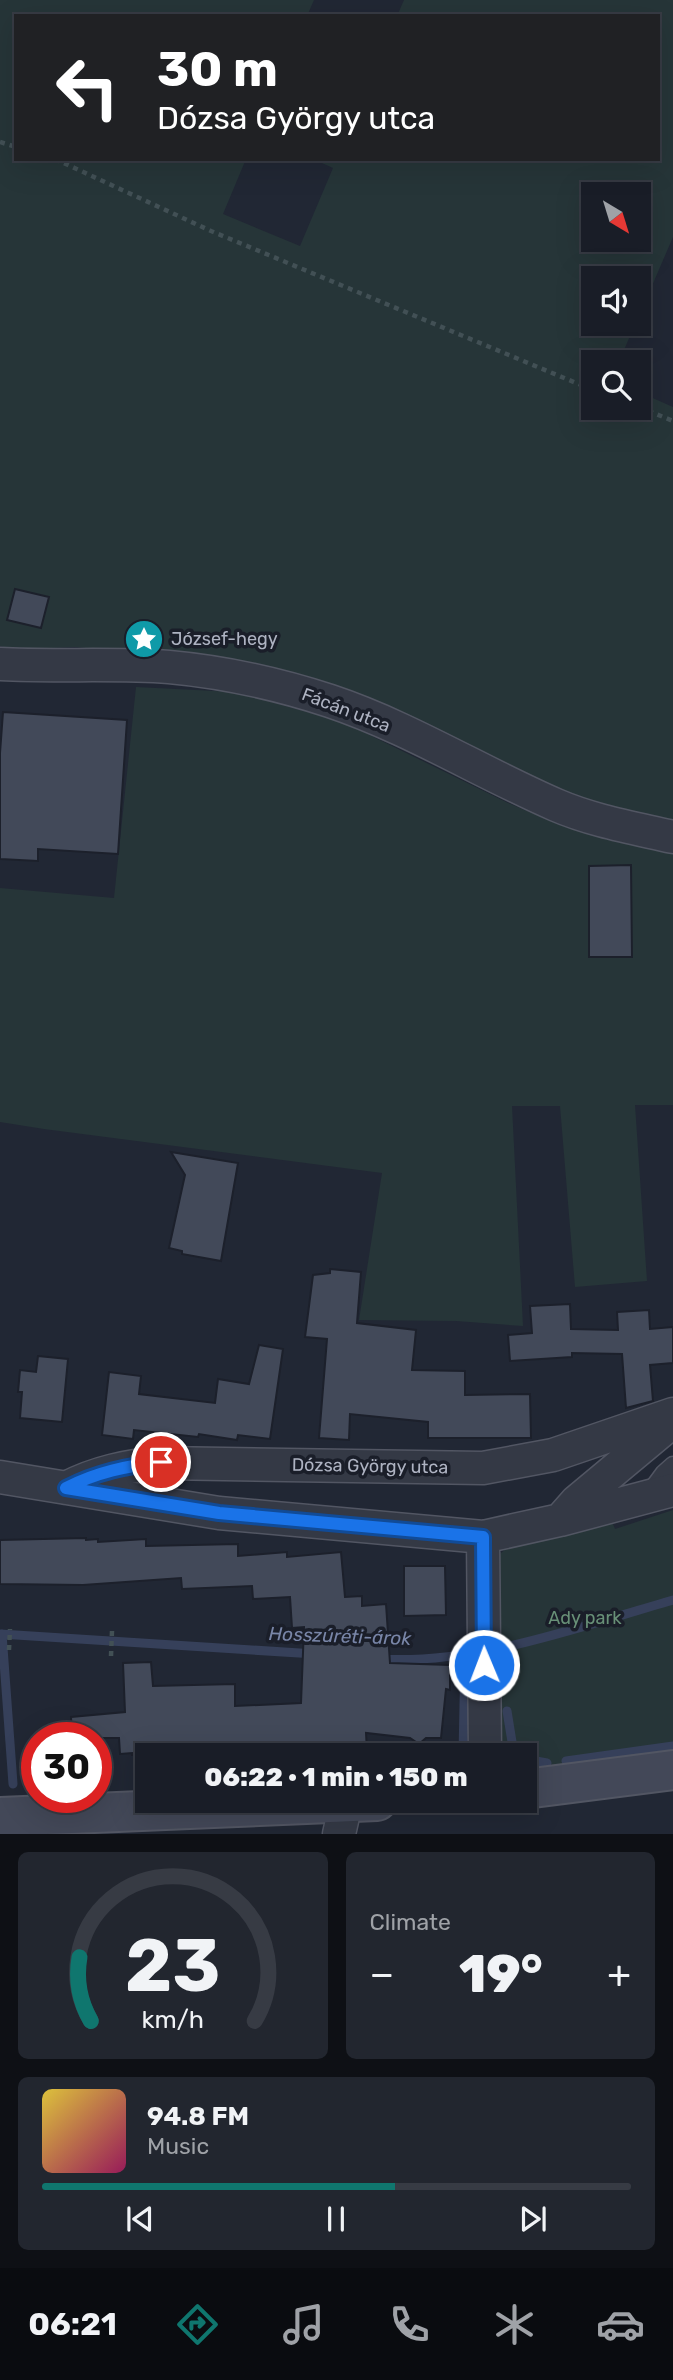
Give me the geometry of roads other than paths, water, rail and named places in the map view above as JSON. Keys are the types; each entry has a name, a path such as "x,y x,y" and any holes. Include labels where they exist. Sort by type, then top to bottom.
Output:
{"main road":[{"path":"537,1787 673,1770"},
{"path":"0,1816 354,1813"}],"street":[{"name":"Fácán utca","path":"0,664 168,667 212,672 290,689 332,702 389,725 557,805 614,824 673,837"},
{"name":"Dózsa György utca","path":"66,1488 88,1476 116,1468 161,1462 483,1468 553,1455 671,1414 673,1423 576,1502 560,1520"},
{"path":"0,1477 219,1513 483,1537 659,1494"},
{"path":"483,1537 485,1743"}],"lane":[{"path":"659,1494 664,1473 673,1465"}],"waterway":[{"name":"Hosszúréti-árok","path":"378,1659 453,1656 490,1650 564,1632 673,1600"},
{"name":"Hosszúréti-árok","path":"0,1634 315,1654"},
{"path":"2,1634 13,1784"},
{"path":"504,1648 506,1667"},
{"path":"463,1743 465,1654"},
{"path":"507,1711 512,1743"},
{"path":"566,1761 673,1746"},
{"path":"537,1761 547,1763"}],"place":[{"name":"József-hegy","path":"144,639"}],"park label":[{"name":"Ady park","path":"585,1618"}]}
